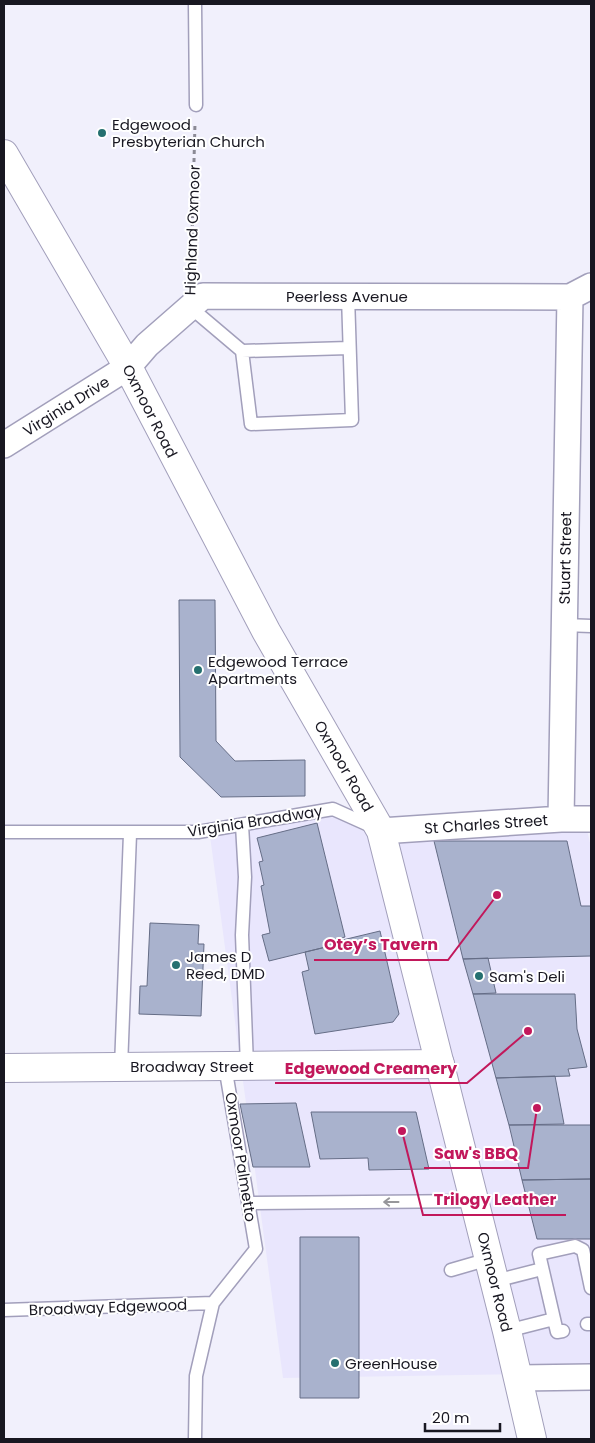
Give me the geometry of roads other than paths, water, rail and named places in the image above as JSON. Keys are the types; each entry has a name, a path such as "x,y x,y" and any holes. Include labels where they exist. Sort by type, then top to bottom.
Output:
{"main road":[{"name":"Oxmoor Road","path":"4,154 128,367 266,631 381,831 519,1378 532,1439"},
{"name":"Broadway Street","path":"4,1068 440,1064"}],"street":[{"name":"Peerless Avenue","path":"128,367 147,345 203,296 348,296 580,292"},
{"name":"Stuart Street","path":"560,819 564,625 580,292"},
{"name":"Virginia Drive","path":"4,445 128,367"},
{"name":"St Charles Street","path":"381,831 560,819 591,819"},
{"path":"519,1378 591,1377"}],"lane":[{"path":"195,4 196,105"},
{"path":"242,351 251,424 352,420 348,296"},
{"path":"190,307 242,351 349,348"},
{"path":"564,625 591,626"},
{"name":"Virginia Broadway","path":"4,832 130,834 198,832 333,809 381,831"},
{"name":"Oxmoor Palmetto","path":"213,1303 256,1249 248,1203 236,1066 245,877 242,825"},
{"path":"121,1067 130,834"},
{"path":"248,1203 475,1201"},
{"path":"563,1331 557,1332 548,1283 542,1269 539,1254 575,1246 582,1250 582,1275 591,1288"},
{"path":"451,1270 542,1269"},
{"path":"195,1439 196,1376 213,1303"},
{"name":"Broadway Edgewood","path":"4,1310 213,1303"},
{"path":"507,1332 554,1319"}],"place":[{"name":"Edgewood Presbyterian Church","path":"102,133"},
{"name":"Edgewood Terrace Apartments","path":"198,670"},
{"name":"Otey’s Tavern","path":"497,895"},
{"name":"James D Reed, DMD","path":"176,965"},
{"name":"Sam's Deli","path":"479,976"},
{"name":"Edgewood Creamery","path":"528,1031"},
{"name":"Saw's BBQ","path":"537,1108"},
{"name":"Trilogy Leather","path":"402,1131"},
{"name":"GreenHouse","path":"335,1363"}]}
